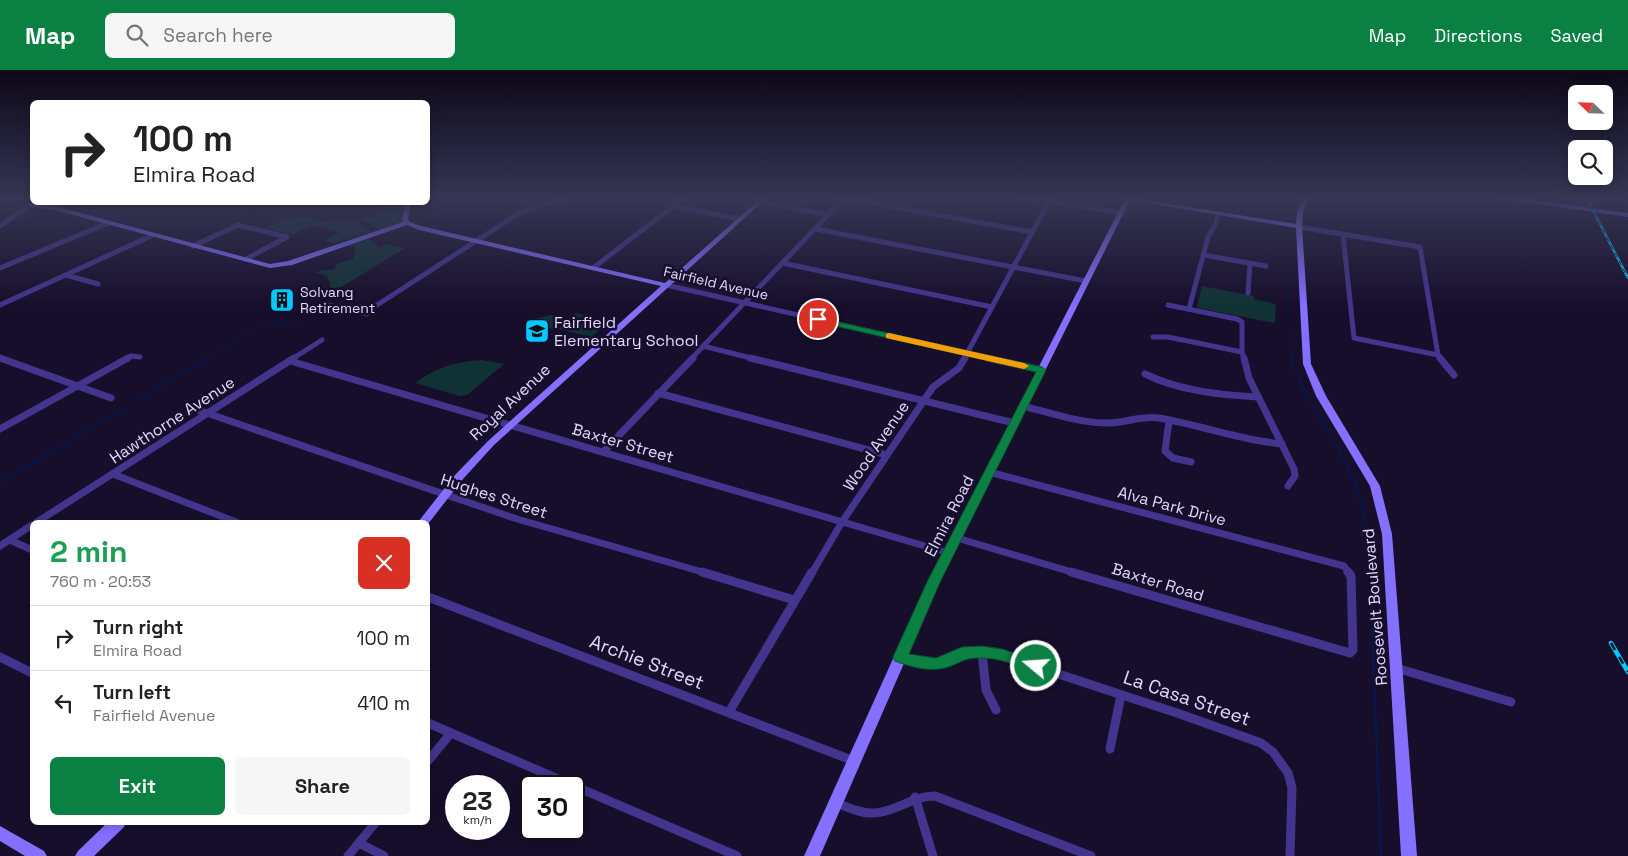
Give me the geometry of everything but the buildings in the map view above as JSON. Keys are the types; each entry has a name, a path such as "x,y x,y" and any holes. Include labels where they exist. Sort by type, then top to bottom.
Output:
{"street":[{"path":"0,268 82,234"},
{"path":"149,234 270,266 283,264 375,234"},
{"path":"193,246 219,234"},
{"path":"246,260 288,237 275,234"},
{"name":"Fairfield Avenue","path":"444,234 1042,370"},
{"path":"324,304 367,314 377,305 487,234"},
{"path":"593,268 637,234"},
{"name":"Royal Avenue","path":"425,520 469,465 510,425 724,234"},
{"path":"603,452 811,234"},
{"path":"840,234 1086,281"},
{"name":"Wood Avenue","path":"729,712 842,522 933,387 959,368 1031,234"},
{"name":"Elmira Road","path":"812,856 900,657 949,553 1110,234"},
{"path":"1190,309 1210,234"},
{"name":"Roosevelt Boulevard","path":"1299,234 1307,364 1321,396 1375,486 1387,534 1409,856"},
{"path":"1336,234 1420,247 1438,355 1454,375"},
{"path":"0,305 154,235"},
{"path":"1343,235 1354,337 1438,355"},
{"path":"1204,255 1266,266"},
{"path":"782,264 992,307"},
{"path":"1248,294 1250,264"},
{"path":"66,275 98,284"},
{"path":"1168,305 1240,320 1243,324 1242,352 1245,369 1294,469 1295,476 1288,486"},
{"path":"1153,337 1168,337 1242,352"},
{"name":"Hawthorne Avenue","path":"40,520 322,340"},
{"path":"703,346 1014,423"},
{"path":"0,429 130,356 140,357"},
{"path":"0,358 111,398"},
{"name":"Baxter Street","path":"290,360 949,553"},
{"path":"1145,374 1158,380 1219,394 1258,397"},
{"path":"658,394 887,455"},
{"path":"1023,406 1093,422 1123,422 1148,418 1169,421 1253,441 1282,444"},
{"name":"Hughes Street","path":"189,407 562,533 677,564 794,600"},
{"path":"1169,421 1165,451 1173,458 1190,462"},
{"name":"Alva Park Drive","path":"990,472 1336,564 1348,569 1351,576 1353,650 1350,653"},
{"path":"113,474 231,520"},
{"path":"0,546 30,526"},
{"name":"Baxter Road","path":"957,538 1338,652 1350,653"},
{"path":"10,540 30,549"},
{"name":"Archie Street","path":"430,598 854,761"},
{"path":"982,652 985,690 987,698 996,710"},
{"name":"La Casa Street","path":"900,657 917,662 936,664 945,662 962,653 982,652 1002,655 1261,743 1273,752 1288,773 1292,788 1290,856"},
{"path":"0,657 30,673"},
{"path":"1396,668 1511,702"},
{"path":"1110,749 1121,695"},
{"path":"430,724 737,856"},
{"path":"430,759 451,733"},
{"path":"836,802 858,811 869,813 883,812 915,797 924,795 946,799 1091,856"},
{"path":"915,797 932,856"},
{"path":"83,856 116,825"},
{"path":"348,856 374,825"},
{"path":"0,833 39,856"},
{"path":"359,843 384,856"}],"green space":[{"path":"337,234 366,234 345,240 348,234 344,240 335,243 325,241"},
{"path":"369,239 379,247 386,244 405,248 335,291 330,289 330,282 327,277 314,272 335,269 336,264 353,259 355,247 348,246"},
{"path":"1202,286 1254,296 1254,299 1276,304 1275,323 1198,308"},
{"path":"576,313 609,321 591,337 558,329"},
{"path":"551,315 559,318 562,323 553,329 538,326 534,319"},
{"path":"482,360 504,364 467,395 460,396 415,383 430,373 447,366"}],"waterway":[{"path":"1288,273 1288,333 1292,359"},
{"path":"205,359 261,325 275,322 301,328"},
{"path":"137,400 207,358"},
{"path":"1291,358 1301,384 1342,455 1355,485 1364,513 1370,573"},
{"path":"0,482 125,408"},
{"path":"1370,572 1381,856"}],"railway":[{"path":"1605,234 1628,278"},
{"path":"1611,643 1628,672"}],"slow traffic":[{"path":"889,336 1024,366"}],"place":[{"name":"Solvang Retirement","path":"282,300"},
{"name":"Fairfield Elementary School","path":"537,331"}],"route":[{"path":"818,319 1042,370 935,580 900,657 926,664 936,664 945,662 962,653 972,651 992,652 1036,666"}]}
